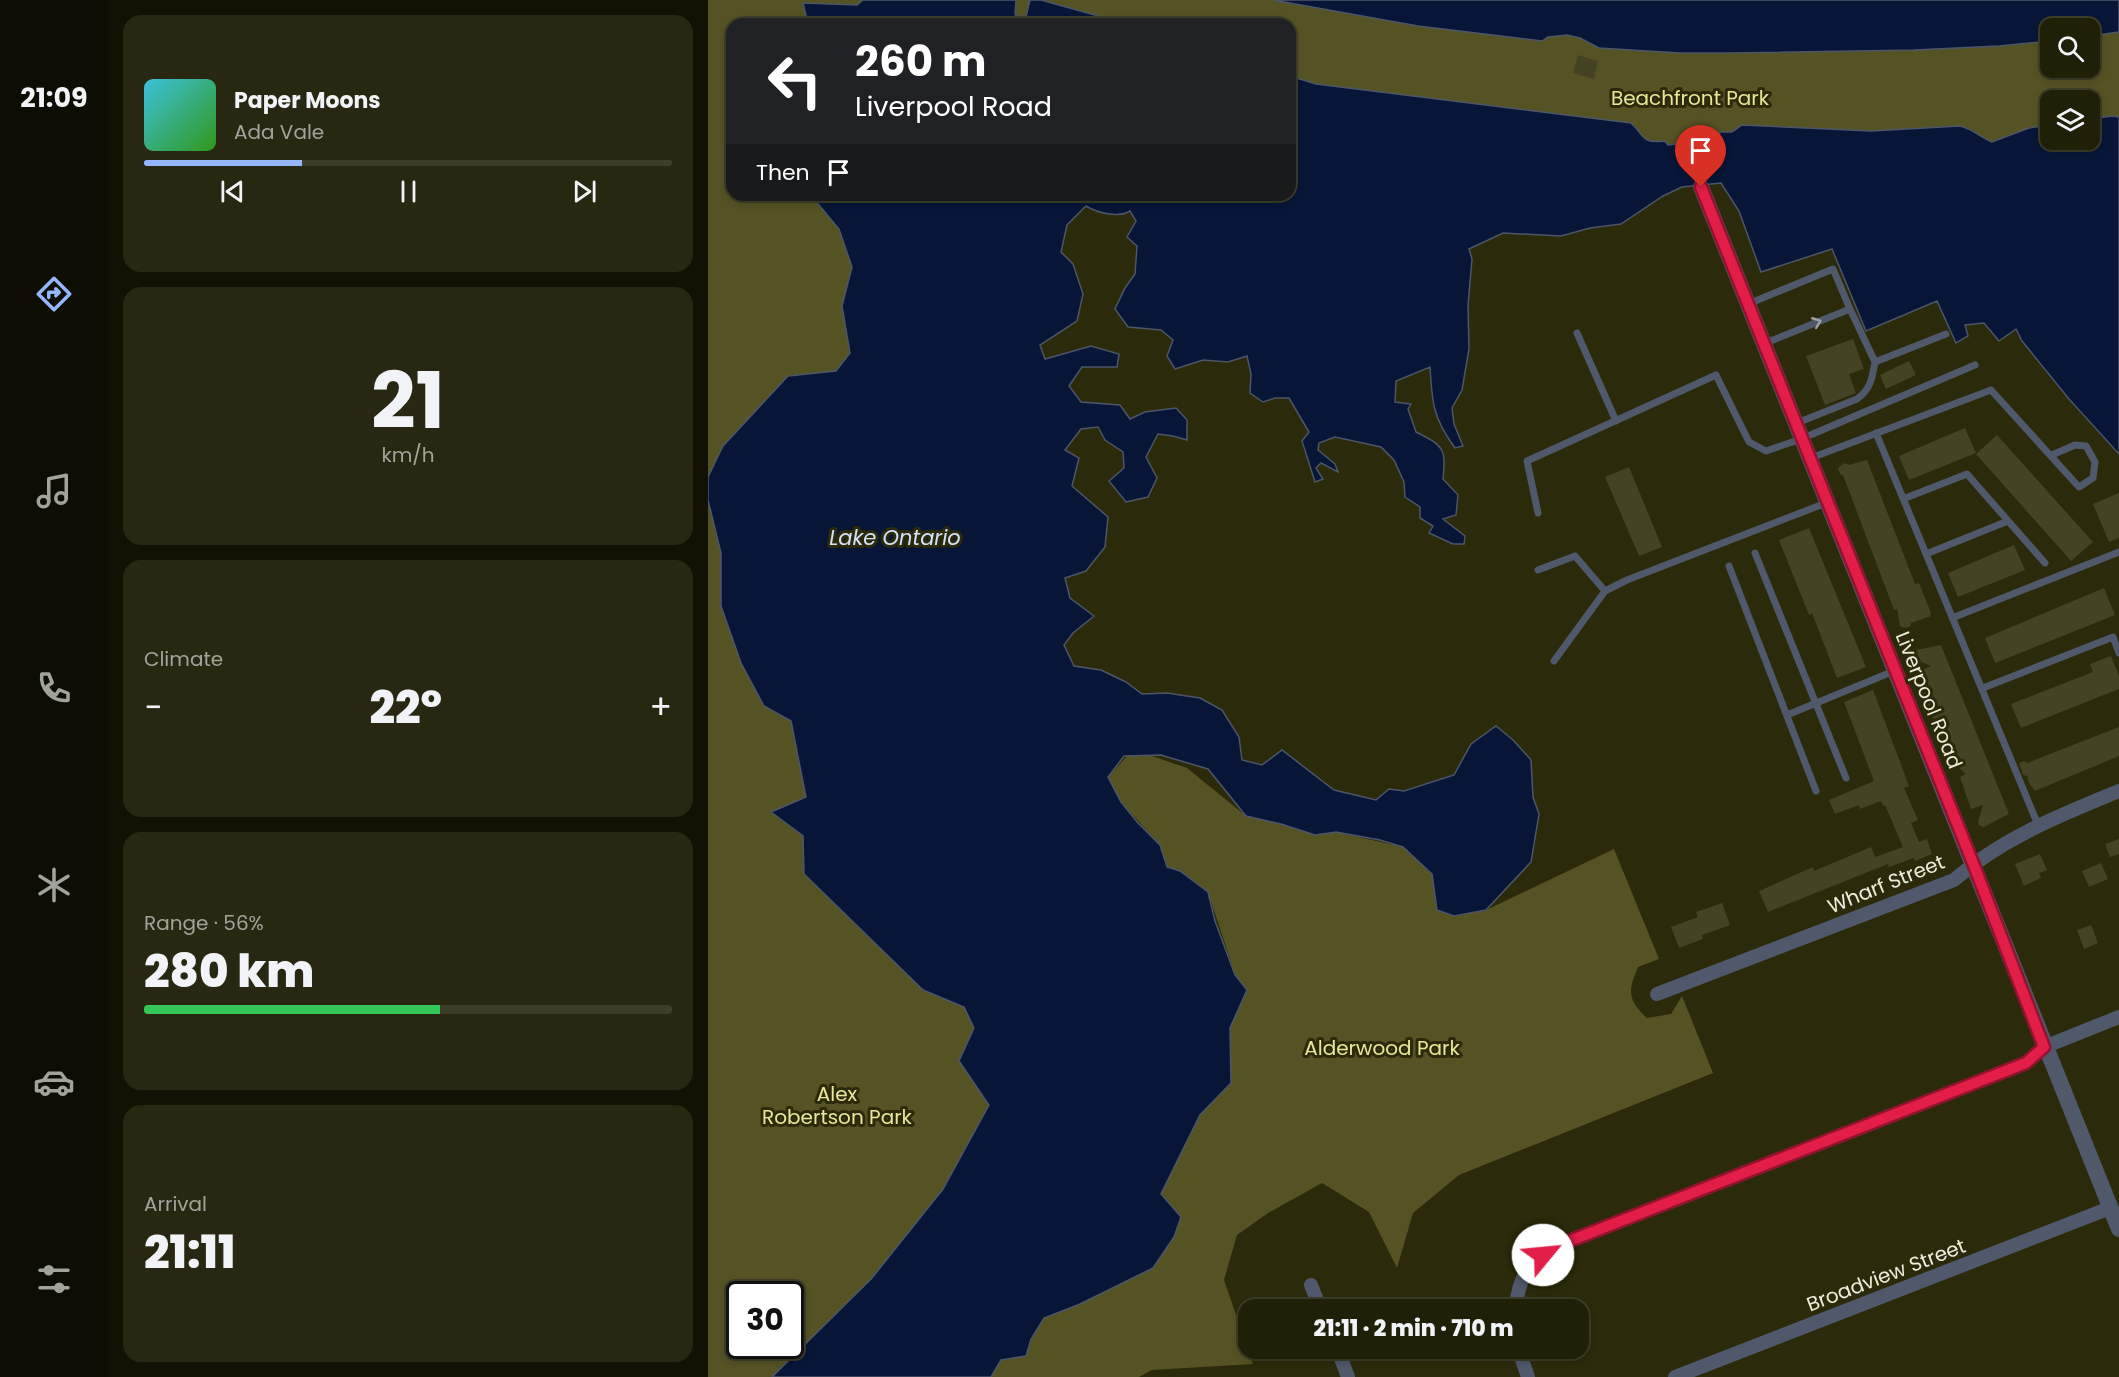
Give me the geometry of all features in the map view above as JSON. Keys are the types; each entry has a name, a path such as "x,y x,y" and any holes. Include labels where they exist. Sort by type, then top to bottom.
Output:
{"street":[{"name":"Liverpool Road","path":"1701,187 1973,863 2044,1047 2119,1229"},
{"name":"Wharf Street","path":"1657,994 1954,880 1973,863 2038,825 2119,791"},
{"path":"1517,1299 1519,1285 1532,1263 1554,1247 2026,1063 2044,1047 2119,1017"},
{"name":"Broadview Street","path":"1676,1377 2110,1208"},
{"path":"1311,1285 1317,1299"},
{"path":"1341,1359 1348,1377"},
{"path":"1522,1359 1528,1377"}],"lane":[{"path":"1682,142 1701,187"},
{"path":"1538,513 1527,461 1716,375 1749,442 1766,452 1865,393 1875,362 1833,269 1748,304"},
{"path":"1763,344 1850,309"},
{"path":"1577,333 1616,421"},
{"path":"1875,362 1946,334"},
{"path":"1798,432 1975,365"},
{"path":"1809,458 1991,390 2079,487 2093,478 2095,462 2086,446 2075,445 2052,455"},
{"path":"1876,433 2038,825"},
{"path":"1903,499 1967,474 2045,563"},
{"path":"1554,661 1605,591 1627,580 1827,503"},
{"path":"1926,554 2008,521"},
{"path":"1952,618 2119,552"},
{"path":"1755,553 1846,778"},
{"path":"1538,570 1575,556 1605,591"},
{"path":"1729,566 1816,791"},
{"path":"1983,688 2113,637 2119,652"},
{"path":"1787,715 1894,671"}],"green space":[{"name":"Alex Robertson Park","path":"708,0 863,0 857,5 822,4 821,18 726,18 726,201 859,201 879,322 791,721 799,758 925,949 1020,1071 893,1274 804,1346 804,1281 726,1281 726,1359 790,1359 772,1377 708,1377"},
{"path":"1016,0 1030,0 1027,17 1015,15"},
{"name":"Beachfront Park","path":"1041,0 1273,0 1418,26 1542,41 1548,37 1568,35 1580,38 1599,48 1728,53 1999,46 2040,42 2040,78 2100,78 2100,35 2119,32 2119,117 2100,118 2100,90 2040,90 2040,126 2029,128 1992,142 1960,126 1871,131 1741,126 1716,138 1668,145 1665,141 1647,140 1631,123 1316,84 1296,78 1296,18 1106,18"},
{"name":"Alderwood Park","path":"1128,755 1149,755 1187,768 1246,816 1315,835 1336,832 1403,847 1432,874 1437,910 1454,916 1486,910 1614,849 1659,959 1638,967 1631,989 1633,1000 1640,1012 1647,1018 1671,1014 1682,996 1713,1073 1459,1175 1413,1213 1397,1268 1369,1212 1322,1183 1268,1213 1237,1235 1224,1280 1238,1321 1238,1359 1251,1359 1253,1364 1152,1370 1139,1377 991,1377 1001,1360 1026,1356 1032,1338 1044,1318 1161,1194 1200,1115 1231,1083 1230,1028 1246,990 1235,974 1208,892 1167,867 1160,845 1121,802 1108,777"}],"water":[{"path":"863,0 1016,0 1015,15 1026,17 1030,0 1041,0 1106,18 807,18 803,3 857,5"},
{"path":"1273,0 2119,0 2119,32 2100,35 2100,18 2040,18 2040,42 1914,50 1680,53 1599,48 1580,38 1567,35 1548,37 1542,41 1418,26"},
{"name":"Lake Ontario","path":"1296,78 1316,84 1631,123 1647,140 1665,141 1668,145 1696,142 1719,136 1720,132 1732,132 1742,125 1871,131 1960,126 1992,142 2029,128 2040,126 2040,150 2100,150 2100,118 2119,117 2119,454 2069,399 2022,341 2016,329 1999,341 1984,323 1965,325 1968,336 1956,343 1937,301 1866,331 1832,249 1761,272 1739,211 1721,183 1682,187 1663,196 1621,224 1590,228 1561,236 1503,233 1469,249 1472,259 1468,306 1469,349 1462,390 1452,408 1454,424 1463,446 1455,448 1438,419 1433,401 1430,367 1396,381 1395,402 1411,404 1408,409 1416,432 1441,449 1444,461 1443,479 1458,495 1456,515 1443,519 1465,536 1464,544 1453,544 1429,533 1433,526 1420,518 1420,507 1405,497 1404,482 1394,460 1381,447 1335,437 1319,443 1318,450 1335,464 1338,472 1321,463 1316,468 1323,479 1315,482 1302,441 1309,432 1289,398 1275,398 1263,402 1250,393 1251,374 1247,356 1228,362 1203,360 1175,369 1167,356 1173,340 1161,330 1128,327 1115,309 1135,274 1137,246 1127,237 1136,221 1130,211 1108,214 1086,206 1067,225 1061,252 1073,264 1083,294 1077,321 1040,345 1045,359 1091,346 1119,354 1117,367 1082,367 1069,386 1081,402 1120,405 1130,419 1145,412 1176,408 1187,420 1187,440 1158,434 1146,457 1157,478 1148,497 1126,502 1109,481 1124,468 1123,452 1105,440 1098,427 1081,429 1065,450 1079,458 1072,486 1108,517 1105,547 1086,571 1065,578 1070,598 1094,616 1073,633 1064,645 1074,666 1101,670 1126,682 1142,694 1167,693 1200,698 1222,710 1239,737 1242,760 1262,765 1282,750 1334,790 1376,800 1389,789 1404,791 1454,775 1471,744 1496,726 1513,740 1531,760 1533,797 1539,814 1531,862 1486,910 1454,916 1437,910 1432,874 1403,847 1380,840 1336,832 1315,835 1246,816 1208,769 1161,755 1124,756 1108,777 1121,802 1160,845 1167,867 1180,871 1208,892 1215,921 1235,975 1247,990 1230,1028 1231,1083 1200,1115 1161,1194 1181,1217 1174,1237 1153,1268 1080,1304 1044,1318 1031,1339 1026,1356 1001,1360 991,1377 772,1377 790,1359 804,1359 804,1345 872,1278 943,1189 989,1105 959,1061 974,1028 964,1007 923,990 804,874 803,836 771,812 806,797 791,721 764,706 741,663 721,606 721,553 708,500 708,477 723,446 788,376 836,371 850,353 842,306 852,267 839,229 816,201 1296,201"}],"building":[{"path":"1578,55 1598,61 1594,79 1573,73"},
{"path":"1853,339 1864,369 1849,374 1856,393 1825,405 1806,356"},
{"path":"1909,361 1916,375 1886,389 1880,375"},
{"path":"1965,428 1976,453 1909,480 1899,456"},
{"path":"1997,435 2093,542 2071,561 1976,454"},
{"path":"1867,460 1915,584 1919,583 1931,613 1931,616 1911,623 1910,627 1900,626 1897,609 1894,610 1843,475 1838,469 1845,463 1849,465"},
{"path":"1629,467 1662,547 1639,556 1605,477"},
{"path":"2119,493 2119,538 2109,542 2093,504"},
{"path":"1809,528 1866,667 1837,678 1812,613 1809,615 1779,540"},
{"path":"2014,545 2025,570 1958,597 1948,573"},
{"path":"2104,588 2115,615 1995,663 1985,638"},
{"path":"1941,645 2009,814 1984,827 1978,822 1983,805 1971,809 1960,777 1966,774 1953,763 1953,757 1937,720 1933,719 1923,690 1926,689 1918,672 1931,666 1901,653"},
{"path":"2111,656 2119,676 2119,689 2021,728 2011,704 2093,672 2090,664"},
{"path":"1873,690 1909,786 1904,788 1918,820 1911,823 1919,842 1927,839 1932,854 1889,867 1888,864 1768,912 1759,891 1813,867 1814,871 1871,847 1875,857 1903,847 1885,805 1883,806 1881,801 1860,809 1859,805 1835,814 1829,800 1874,781 1844,702"},
{"path":"2119,727 2119,756 2035,791 2027,776 2023,775 2019,763 2024,761 2027,763"},
{"path":"2119,839 2119,854 2110,857 2105,844"},
{"path":"2040,854 2047,870 2039,873 2041,878 2024,886 2015,864"},
{"path":"2101,863 2108,879 2089,887 2082,871"},
{"path":"1722,903 1730,925 1702,935 1703,939 1679,948 1671,927 1698,917 1696,912"},
{"path":"2091,925 2098,943 2084,949 2077,930"}],"route":[{"path":"1543,1255 1554,1247 2026,1063 2044,1047 1973,863 1701,187"}]}
